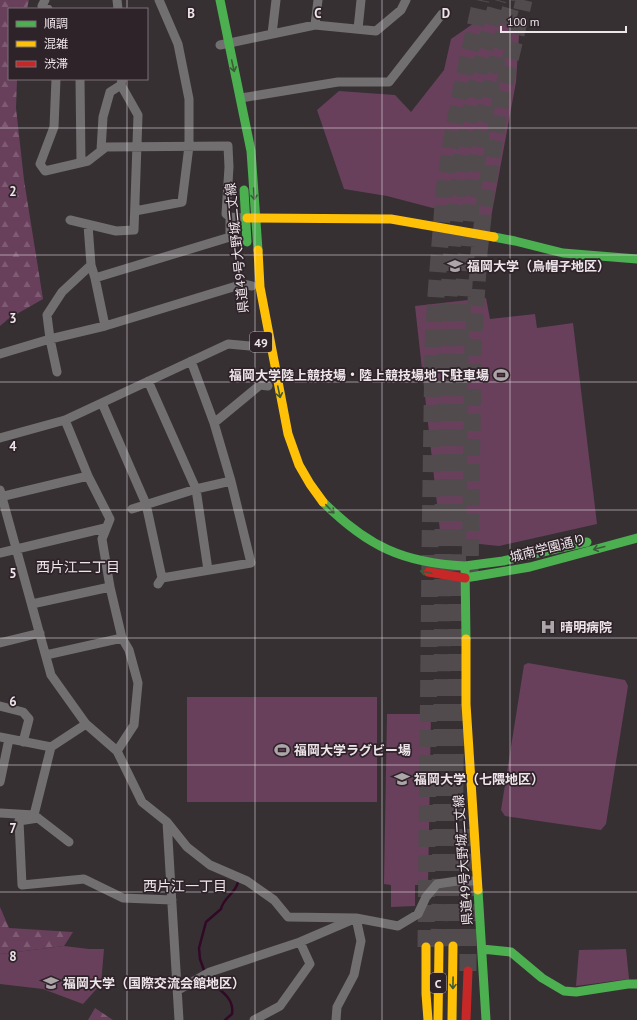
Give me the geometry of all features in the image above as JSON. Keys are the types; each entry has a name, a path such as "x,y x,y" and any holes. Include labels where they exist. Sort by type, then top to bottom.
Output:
{"main road":[{"name":"県道49号大野城二丈線","path":"211,0 241,98 251,151 260,287 288,434 299,465 323,502 337,516 364,538 385,549 415,560 429,563 465,566 466,704 476,881 486,1020"},
{"name":"県道49号大野城二丈線","path":"220,0 224,44 242,160"},
{"name":"県道49号大野城二丈線","path":"243,182 252,286 262,348"},
{"path":"245,218 391,219 515,241 563,253 637,259"},
{"path":"288,464 305,491 323,515"},
{"name":"城南学園通り","path":"465,566 503,561 637,530"},
{"name":"城南学園通り","path":"465,578 495,574 533,566 637,538"},
{"path":"420,570 465,578"},
{"name":"C","path":"438,946 438,1020"},
{"name":"C","path":"452,1020 453,946"},
{"path":"426,947 426,994 428,1020"},
{"path":"482,949 512,952 542,978 564,990 576,992 637,984"},
{"path":"466,1020 468,971"}],"street":[{"path":"45,0 42,6 46,8"},
{"path":"135,211 182,202 189,146 189,99 178,44 159,0"},
{"path":"272,34 276,0"},
{"path":"315,25 318,0"},
{"path":"358,29 361,0"},
{"path":"224,44 315,25 376,30 401,10 406,0"},
{"path":"241,98 338,82 389,82 442,14"},
{"path":"56,80 54,127 40,164 45,171 88,161 106,147 228,146 229,167 226,214 230,217 245,218"},
{"path":"80,80 81,162"},
{"path":"70,220 116,231 134,230 138,115 122,82 110,92 104,117 101,150"},
{"path":"95,278 230,237 230,217"},
{"path":"88,225 91,265 105,326"},
{"path":"57,372 47,315 62,292 91,265"},
{"path":"0,354 50,339 105,326 243,284 252,286"},
{"path":"0,438 65,420 228,344 262,348"},
{"path":"102,403 146,504 160,581 208,570 251,563 231,481 214,423 191,361"},
{"path":"148,381 196,489 208,570"},
{"path":"214,423 260,385 268,386"},
{"path":"65,420 88,476 110,519 105,528 102,539 110,587 122,638 129,650 138,683 134,725 117,751"},
{"path":"88,476 1,495 51,675 86,724 117,751 142,802 167,822 187,847 210,865 247,881 274,900 288,917 356,918 398,926 418,914 426,897 437,884 458,881 476,881"},
{"path":"132,509 196,489 231,481"},
{"path":"0,553 105,528"},
{"path":"32,604 110,587"},
{"path":"0,643 40,634"},
{"path":"46,655 122,638"},
{"path":"0,706 23,712 29,719 23,742"},
{"path":"0,782 4,738 51,747 86,724"},
{"path":"36,816 51,747"},
{"path":"0,813 36,816 69,842"},
{"path":"36,816 19,822 22,885 84,879 123,898 172,900"},
{"path":"167,822 179,1020"},
{"path":"178,990 206,974 300,942 356,918"},
{"path":"336,1020 337,1007 354,975 361,941 356,918"},
{"path":"254,1020 280,1006 310,964 300,942"}],"green space":[{"path":"0,0 29,0 27,8 8,8 8,80 17,80 16,108 24,180 43,299 8,319 0,326"},
{"path":"480,19 520,20 516,82 490,223 387,196 344,189 317,110 339,91 395,95 411,112 444,70 451,39"},
{"name":"福岡大学陸上競技場・陸上競技場地下駐車場","path":"486,298 490,319 535,314 537,328 573,323 597,524 499,546 441,540 415,306"},
{"path":"528,663 625,680 628,686 606,824 601,830 505,816 501,810 524,665"},
{"name":"福岡大学ラグビー場","path":"187,697 377,697 377,802 187,802"},
{"path":"387,714 431,714 428,885 415,885 415,906 391,907 391,885 384,884"},
{"path":"0,907 9,928 73,932 64,946 0,954"},
{"path":"64,946 104,949 101,984 83,1004 43,989 0,984 0,954"},
{"path":"626,949 629,979 576,986 579,950"},
{"path":"95,1008 113,1020 88,1020"}],"waterway":[{"path":"205,973 200,959 199,948 206,922 221,909 222,905 235,889 238,882"},
{"path":"206,977 224,993 230,1002 232,1014 225,1020"}],"tunnel":[{"path":"426,947 433,346 444,192 461,91 481,0"},
{"path":"439,946 444,447 450,279 457,196 468,122 498,0"},
{"path":"453,946 460,348 462,310 470,215 483,122 513,0"},
{"path":"470,581 473,349 479,253 485,199 501,99 524,0"},
{"path":"468,824 468,971"}],"traffic: fast":[{"path":"220,0 251,151 258,250"},
{"path":"244,190 247,242"},
{"path":"494,237 563,253 637,259"},
{"path":"323,502 355,530 371,541 387,549 404,556 423,561 465,566 466,639"},
{"path":"465,578 530,567 637,538"},
{"path":"465,566 503,561 587,542"},
{"path":"478,890 486,1020"},
{"path":"482,949 511,952 542,978 564,991 576,992 637,984"}],"traffic: slow":[{"path":"247,218 391,219 494,237"},
{"path":"258,250 260,287 288,434 299,465 323,502"},
{"path":"466,639 466,704 478,890"},
{"path":"438,1020 439,946"},
{"path":"452,1020 453,946"},
{"path":"426,947 426,994 428,1020"}],"traffic: jam":[{"path":"428,572 465,578"},
{"path":"466,1020 468,971"}],"place":[{"name":"福岡大学（烏帽子地区）","path":"455,266"},
{"name":"福岡大学陸上競技場・陸上競技場地下駐車場","path":"501,375"},
{"name":"晴明病院","path":"548,627"},
{"name":"福岡大学ラグビー場","path":"282,750"},
{"name":"福岡大学（七隈地区）","path":"402,779"},
{"name":"福岡大学（国際交流会館地区）","path":"51,983"}],"district":[{"name":"西片江二丁目","path":"78,567"},
{"name":"西片江一丁目","path":"185,886"}]}
